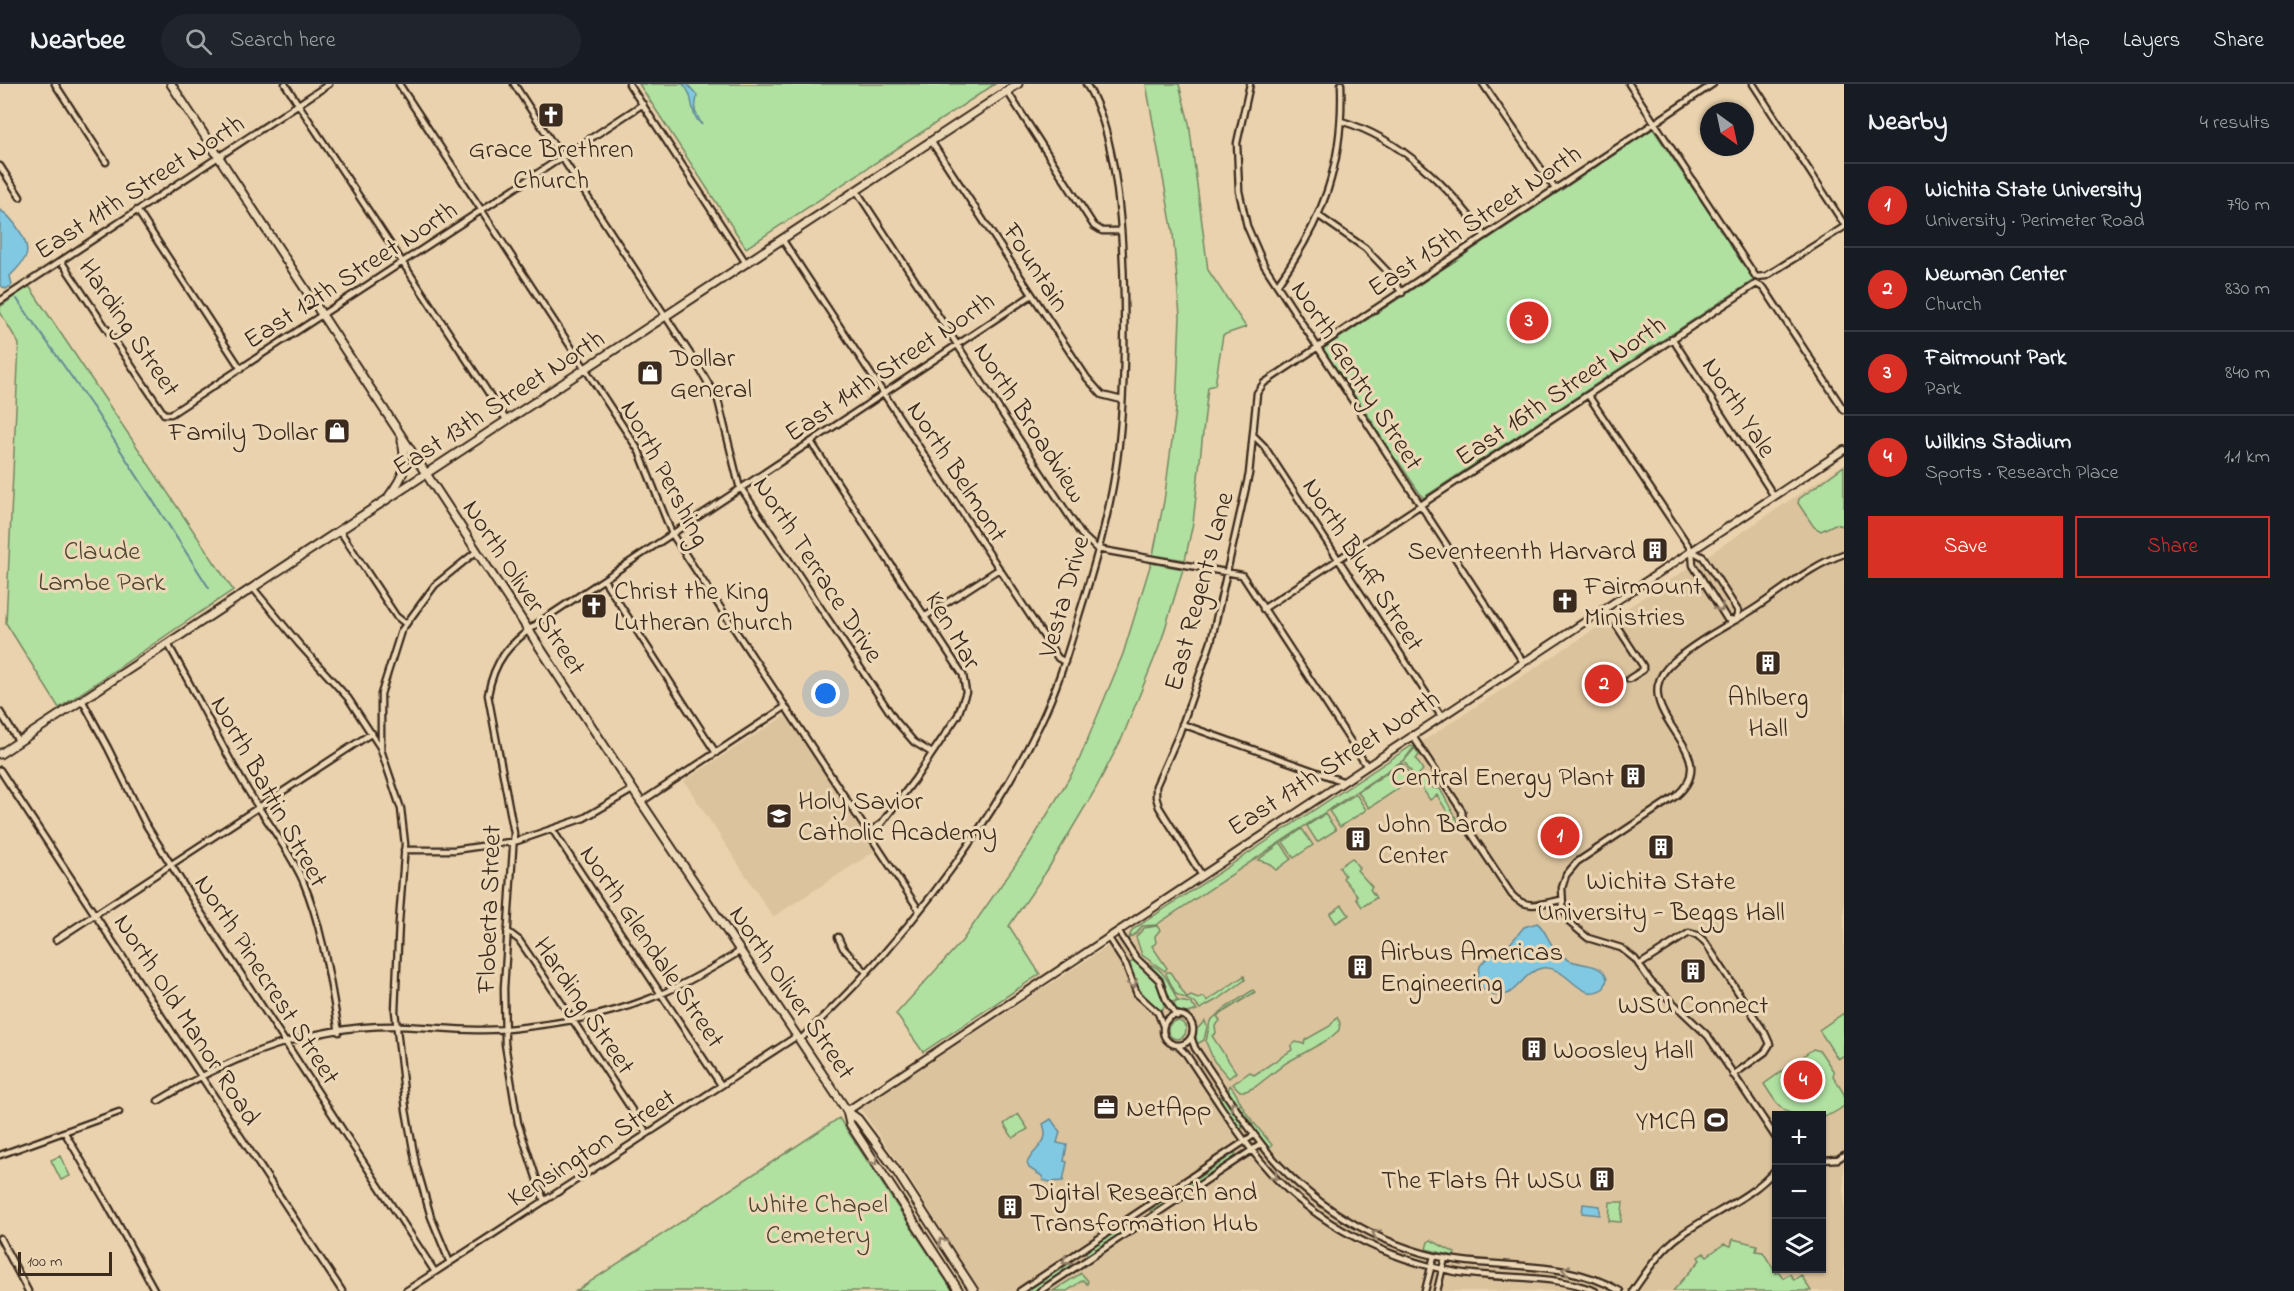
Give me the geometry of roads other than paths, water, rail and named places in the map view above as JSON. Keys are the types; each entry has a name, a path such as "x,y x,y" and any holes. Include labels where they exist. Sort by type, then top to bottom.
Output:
{"main road":[{"name":"North Oliver Street","path":"171,84 632,790 847,1111 850,1124 959,1291"},
{"name":"East 13th Street North","path":"0,754 1018,84"},
{"path":"385,501 404,473 406,464 401,435"},
{"name":"North Oliver Street","path":"847,1111 858,1119 893,1166 974,1291"}],"street":[{"path":"55,84 106,162"},
{"path":"285,84 507,422"},
{"name":"East 11th Street North","path":"0,301 329,84"},
{"name":"North Pershing","path":"399,84 639,451 672,534 919,910"},
{"name":"North Terrace Drive","path":"514,84 666,316 718,400 741,488 895,720 914,742 932,753"},
{"path":"630,84 746,263"},
{"name":"Vesta Drive","path":"799,1038 866,972 919,910 948,873 1010,779 1039,724 1065,662 1099,549 1117,460 1125,351 1124,260 1114,170 1104,119 1086,84"},
{"name":"North Gentry Street","path":"1250,84 1237,143 1239,191 1247,226 1264,265 1523,662"},
{"path":"1277,285 1298,255 1319,216 1332,176 1341,121 1341,84"},
{"path":"1483,84 1555,189"},
{"path":"1629,84 1754,274 1760,278 1844,225 1754,84"},
{"name":"East 15th Street North","path":"1259,390 1264,383 1713,84"},
{"path":"1007,91 1094,226 1102,231 1121,231"},
{"name":"East 12th Street North","path":"167,415 403,264 643,104"},
{"path":"1341,121 1362,127 1410,155 1461,203 1485,236"},
{"name":"Fountain","path":"931,141 1094,388 1110,398 1122,400"},
{"path":"0,166 20,197"},
{"name":"North Broadview","path":"856,190 1081,534 1099,549"},
{"path":"137,210 241,369"},
{"path":"1319,216 1365,248 1387,271 1402,292"},
{"name":"North Belmont","path":"782,239 1058,658 1065,662"},
{"name":"Harding Street","path":"61,261 164,414 167,415"},
{"name":"East 16th Street North","path":"1263,609 1752,286 1759,284 1844,410"},
{"name":"East 14th Street North","path":"529,630 1032,295"},
{"name":"North Yale","path":"1672,338 1774,496"},
{"name":"East Regents Lane","path":"1202,874 1164,815 1156,797 1156,786 1182,724 1211,642 1249,474 1259,390"},
{"path":"1588,395 1692,552 1693,565 1727,619 1736,620"},
{"name":"North Bluff Street","path":"1252,435 1264,446 1441,716"},
{"name":"Ken Mar","path":"811,442 963,675 966,692 958,715 915,779 880,824 867,833"},
{"name":"East 17th Street North","path":"847,1111 1844,450"},
{"path":"340,531 396,616 406,624"},
{"path":"1099,549 1242,575 1366,765"},
{"path":"381,750 381,694 401,631 435,585 477,552"},
{"path":"1692,552 1703,557 1709,566 1738,611 1736,620"},
{"path":"1772,1132 1708,1036 1659,991 1644,974 1639,964 1623,950 1595,941 1580,933 1567,916 1562,900 1563,881 1574,865 1676,796 1684,787 1690,770 1689,756 1661,709 1658,696 1663,673 1673,662 1736,620 1826,561 1844,554"},
{"path":"926,616 999,569"},
{"path":"604,580 716,753"},
{"path":"253,588 348,698 372,733 381,750 401,809 404,850 395,1011 406,1110 416,1166 431,1217 450,1263"},
{"path":"1605,608 1643,666 1643,670 1629,679"},
{"name":"Floberta Street","path":"529,630 499,659 492,675 488,695 514,833 504,988 505,1044 518,1123 544,1201"},
{"name":"North Battin Street","path":"168,644 213,731 303,881 325,948 339,1032"},
{"name":"North Pinecrest Street","path":"82,700 145,823 171,866 435,1272"},
{"path":"641,802 785,707"},
{"path":"0,712 19,742"},
{"path":"1182,724 1342,781"},
{"path":"56,940 372,733"},
{"path":"1412,735 1462,811 1463,821 1512,895 1520,903 1527,905 1562,900"},
{"name":"North Old Manor Road","path":"0,770 342,1291"},
{"path":"404,850 454,850 513,842 584,818 632,790"},
{"name":"North Glendale Street","path":"552,829 721,1085"},
{"path":"1118,930 1136,958 1159,980 1167,1002 1177,1016"},
{"name":"Harding Street","path":"507,931 519,940 647,1133"},
{"path":"1639,964 1689,933 1697,935 1705,942 1770,1044 1766,1052 1733,1075"},
{"path":"838,937 843,948 866,972"},
{"path":"1108,937 1126,965 1137,994 1158,1014 1166,1039 1186,1054 1245,1142 1280,1182 1330,1223 1377,1248 1431,1267 1477,1275 1561,1280 1595,1291"},
{"path":"158,1101 201,1075 227,1063 303,1037 397,1026 466,1030 505,1029 573,1020 647,1000 698,977 739,952"},
{"path":"1163,1026 1167,1020 1177,1016 1183,1017 1190,1023 1195,1048 1254,1135 1287,1173 1343,1217 1390,1241 1434,1256 1567,1270 1590,1275 1620,1291"},
{"path":"1177,1045 1185,1043 1191,1037"},
{"name":"Kensington Street","path":"406,1291 721,1085 799,1038"},
{"path":"0,1155 119,1112"},
{"path":"65,1133 155,1291"},
{"path":"1020,1291 1254,1135"},
{"path":"1040,1291 1262,1144"},
{"path":"1826,1160 1838,1159 1844,1155"},
{"path":"1633,1291 1658,1256 1674,1240 1760,1184 1772,1173"},
{"path":"0,1238 28,1291"},
{"path":"1425,1291 1434,1256"},
{"path":"1437,1291 1445,1258"}],"water":[{"path":"683,84 687,84 697,95 695,111 702,125 695,116 689,94"},
{"path":"0,210 19,230 27,250 23,261 10,276 12,285 6,289 0,285"},
{"path":"1537,923 1561,955 1572,961 1600,969 1607,979 1604,988 1588,992 1560,972 1542,968 1535,970 1506,995 1488,993 1480,984 1478,976 1480,966 1485,960 1509,945 1524,927"},
{"path":"1051,1119 1060,1132 1057,1143 1067,1145 1064,1161 1067,1162 1063,1181 1043,1180 1042,1176 1029,1168 1027,1163 1043,1141 1045,1131 1043,1124"},
{"path":"1583,1204 1600,1206 1600,1215 1582,1213"}],"waterway":[{"path":"17,299 94,409 209,588"}],"place":[{"name":"Grace Brethren Church","path":"551,115"},
{"name":"Fairmount Park","path":"1529,321"},
{"name":"Dollar General","path":"650,373"},
{"name":"Family Dollar","path":"337,431"},
{"name":"Seventeenth Harvard","path":"1655,550"},
{"name":"Fairmount Ministries","path":"1565,601"},
{"name":"Christ the King Lutheran Church","path":"594,606"},
{"name":"Ahlberg Hall","path":"1768,663"},
{"name":"Newman Center","path":"1604,684"},
{"name":"Central Energy Plant","path":"1633,776"},
{"name":"Holy Savior Catholic Academy","path":"779,816"},
{"name":"Wichita State University","path":"1560,836"},
{"name":"John Bardo Center","path":"1358,839"},
{"name":"Wichita State University - Beggs Hall","path":"1661,847"},
{"name":"Airbus Americas Engineering","path":"1360,967"},
{"name":"WSU Connect","path":"1693,971"},
{"name":"Woosley Hall","path":"1534,1049"},
{"name":"Wilkins Stadium","path":"1803,1080"},
{"name":"NetApp","path":"1106,1107"},
{"name":"YMCA","path":"1716,1120"},
{"name":"The Flats At WSU","path":"1602,1179"},
{"name":"Digital Research and Transformation Hub","path":"1010,1207"}],"park label":[{"name":"Claude Lambe Park","path":"102,566"},
{"name":"White Chapel Cemetery","path":"818,1218"}]}
